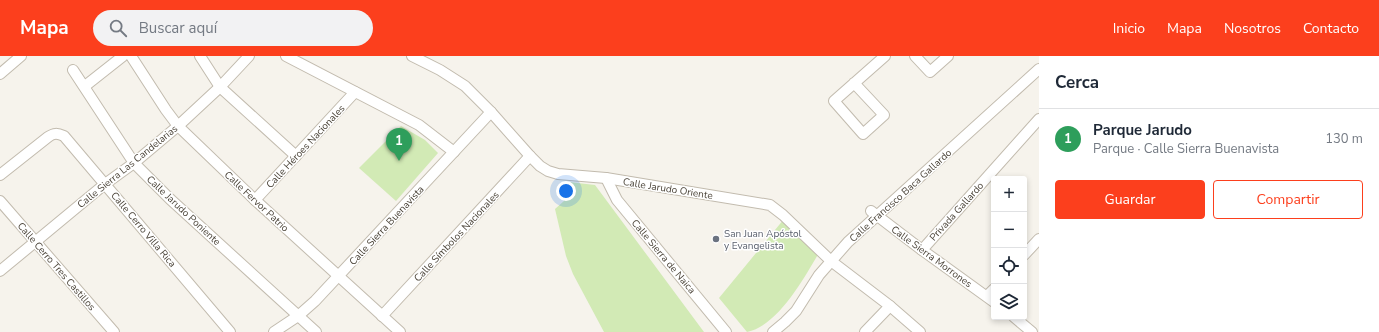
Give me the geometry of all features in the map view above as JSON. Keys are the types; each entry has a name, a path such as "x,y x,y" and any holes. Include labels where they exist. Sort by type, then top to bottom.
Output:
{"street":[{"path":"0,74 21,56"},
{"path":"84,86 123,56"},
{"name":"Calle Fervor Patrio","path":"131,56 178,126 255,200 400,332"},
{"path":"200,56 220,87 296,156"},
{"name":"Calle Sierra Las Candelarias","path":"0,271 36,240 105,184 134,163 178,126 220,87 249,56"},
{"path":"286,56 419,125 454,152"},
{"name":"Calle Jarudo Oriente","path":"412,56 454,78 465,86 491,112 530,156 540,166 548,171 558,174 606,178 770,205 783,215 831,261 890,306 920,332"},
{"path":"854,83 884,115 863,134 834,101 854,83 886,56"},
{"path":"915,56 930,72 948,56"},
{"name":"Calle Francisco Baca Gallardo","path":"773,332 796,311 819,275 874,213 1039,69"},
{"name":"Calle Jarudo Poniente","path":"73,70 134,163 170,199 316,332"},
{"name":"Calle Héroes Nacionales","path":"255,200 355,92"},
{"name":"Calle Sierra Buenavista","path":"274,332 298,316 315,301 491,112"},
{"name":"Privada Gallardo","path":"922,250 1039,119"},
{"name":"Calle Cerro Villa Rica","path":"0,175 53,134 59,133 64,136 230,332"},
{"name":"Calle Símbolos Nacionales","path":"382,316 530,156"},
{"name":"Calle Sierra de Naica","path":"606,178 617,200 726,332"},
{"name":"Calle Cerro Tres Castillos","path":"0,201 36,240 114,332"},
{"name":"Calle Sierra Morrones","path":"874,213 922,250 991,294"},
{"path":"1027,253 1039,239"},
{"path":"865,332 890,306"},
{"path":"1018,320 1032,332"}],"green space":[{"path":"401,126 425,140 438,153 396,201 359,168"},
{"path":"569,182 595,185 704,332 604,332 573,274 566,256 555,209 564,201"},
{"path":"784,219 820,251 790,299 770,320 759,328 747,332 719,298"}],"place":[{"name":"Parque Jarudo","path":"399,161"},
{"name":"San Juan Apóstol y Evangelista","path":"716,239"}]}
